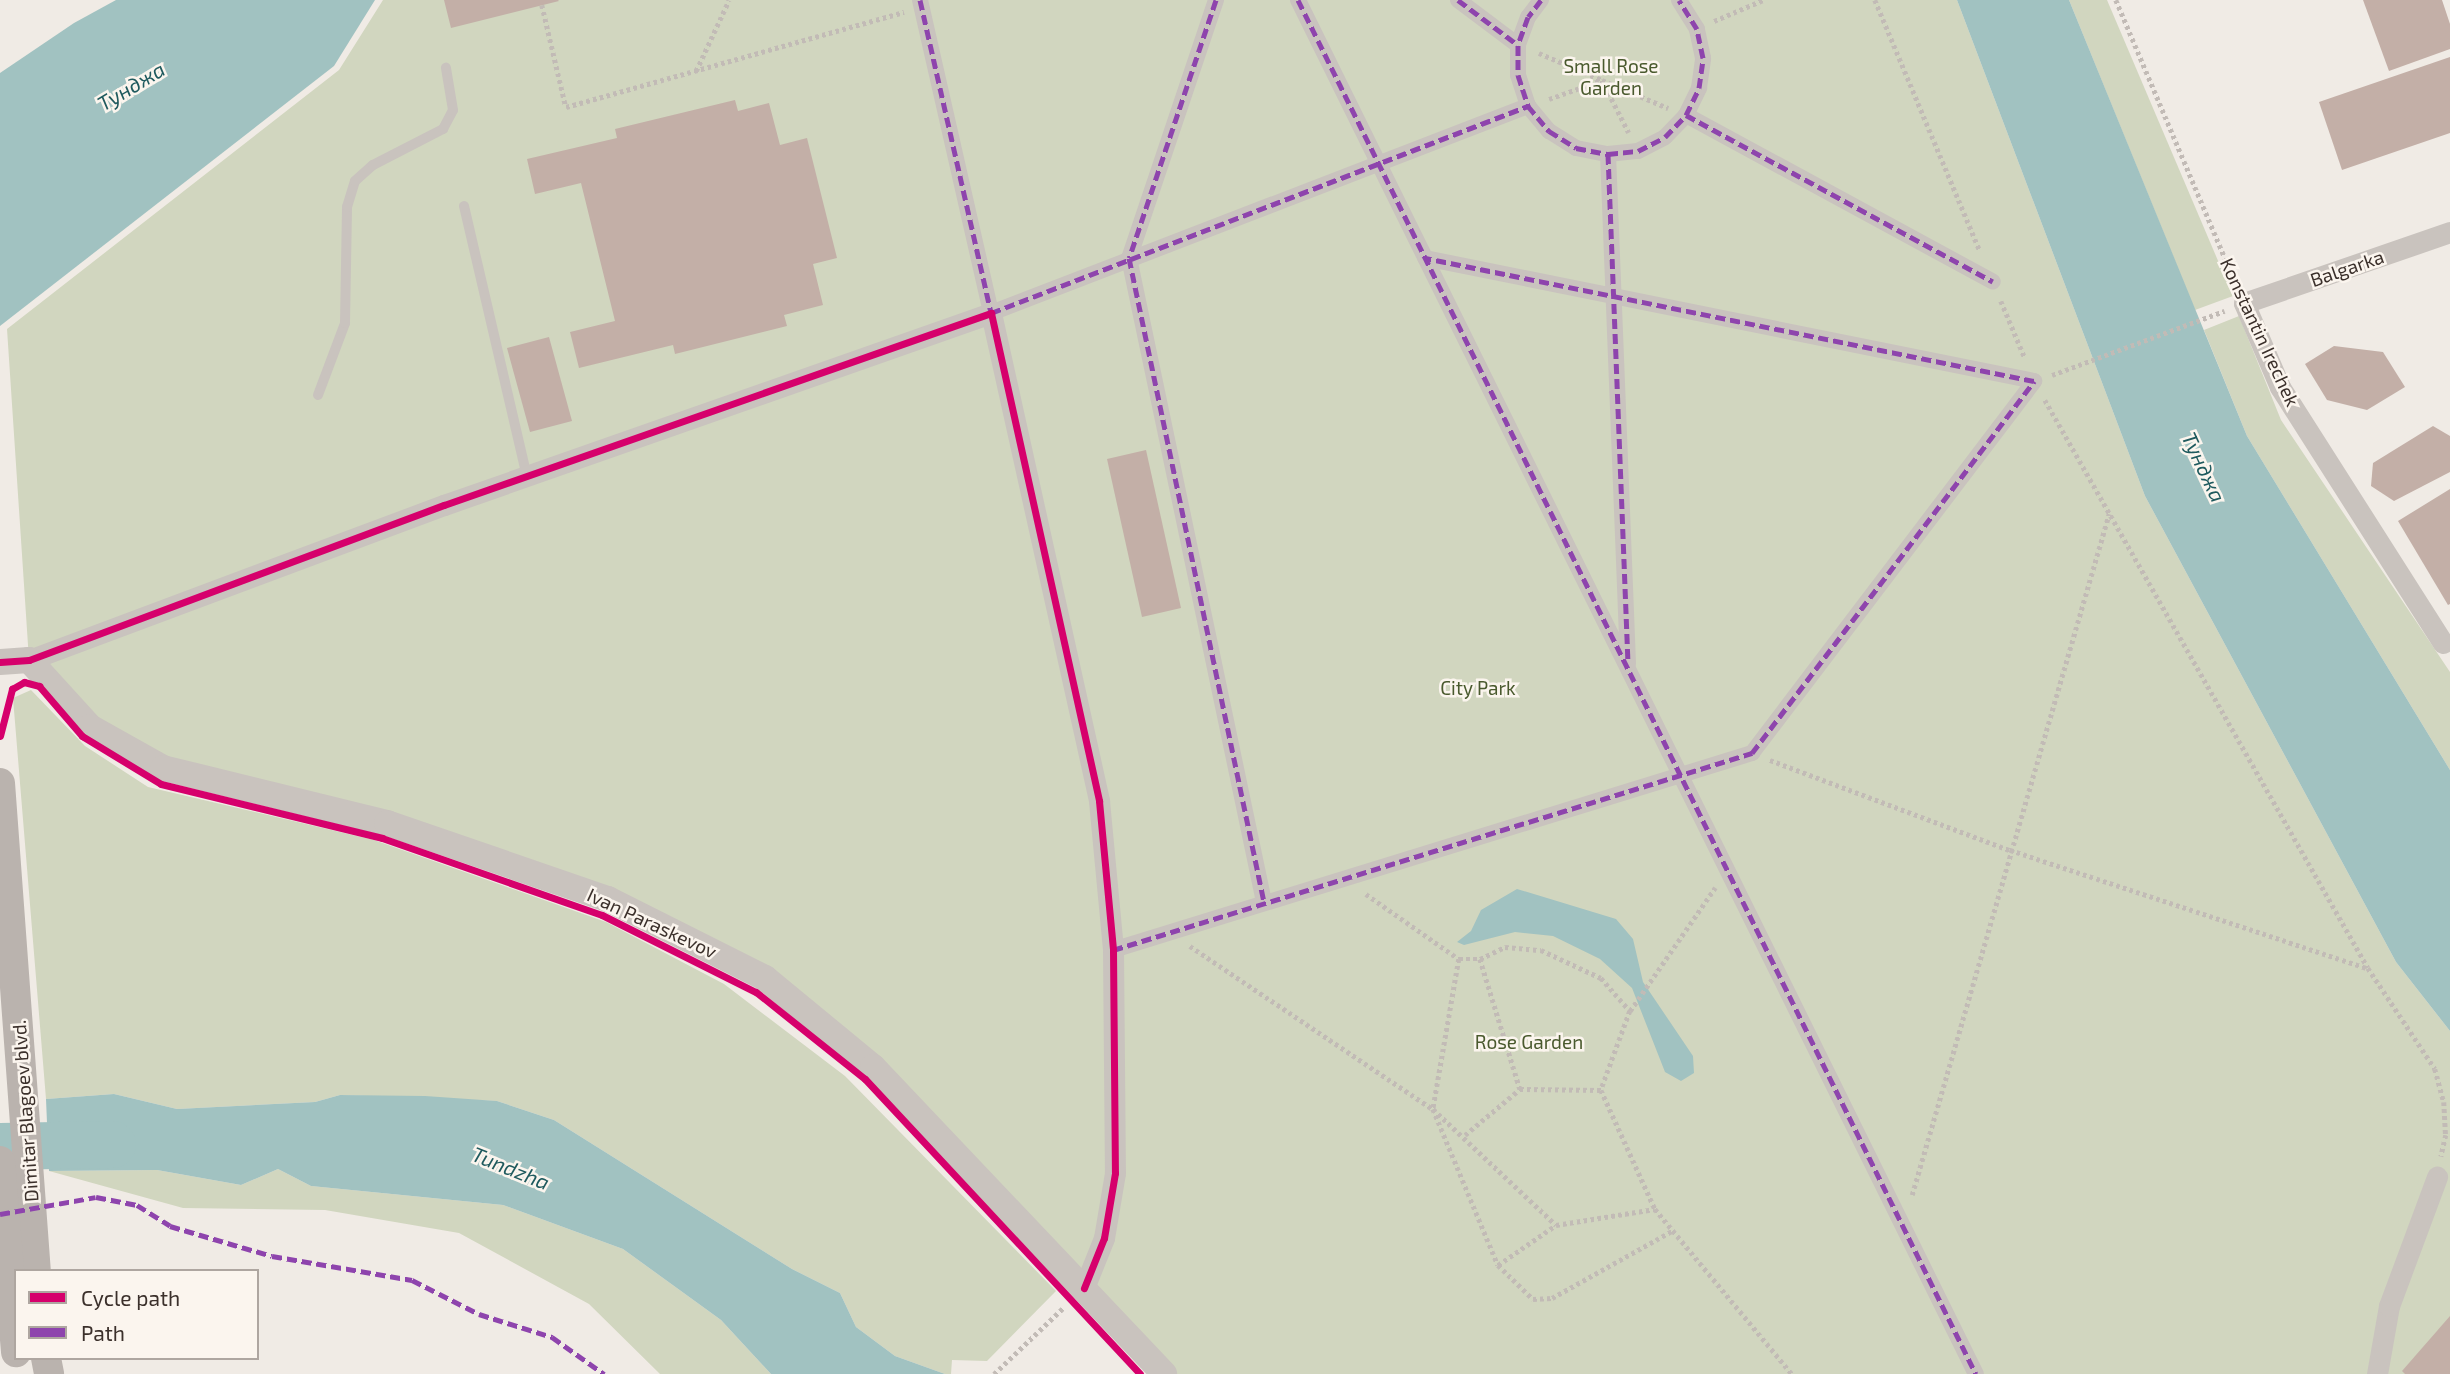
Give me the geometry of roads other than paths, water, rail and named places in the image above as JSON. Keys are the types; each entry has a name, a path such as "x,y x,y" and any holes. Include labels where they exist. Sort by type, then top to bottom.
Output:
{"main road":[{"name":"Dimitar Blagoev blvd.","path":"0,783 14,951 26,1267"},
{"name":"Dimitar Blagoev blvd.","path":"0,1161 26,1267"}],"street":[{"path":"1216,0 1129,258 1264,902"},
{"path":"1298,0 1976,1374"},
{"path":"1458,0 1518,45"},
{"path":"1541,0 1528,17 1518,45 1518,75 1528,106 1549,131 1576,148 1608,154 1638,150 1665,137 1686,115 1699,88 1703,58 1697,29 1679,0"},
{"path":"921,4 1099,801 1113,950 1115,1173 1104,1238 1078,1294"},
{"path":"0,662 29,660 527,476 990,313 1528,106"},
{"path":"1686,115 1993,282"},
{"path":"1608,154 1628,670"},
{"name":"Balgarka","path":"2244,303 2450,232"},
{"path":"1113,950 1752,753 2034,381 1425,258"},
{"name":"Konstantin Irechek","path":"2244,303 2280,387 2443,643"},
{"name":"Ivan Paraskevov","path":"29,660 90,727 163,768 387,823 582,890 765,978 873,1067 1078,1294 1164,1374"},
{"path":"2376,1374 2389,1306 2437,1177"}],"lane":[{"path":"318,395 345,323 347,207 355,181 373,164 443,129 453,110 446,68"},
{"path":"464,206 527,476"}],"water":[{"name":"Тунджа","path":"116,0 375,0 334,66 0,326 0,73 74,23"},
{"name":"Тунджа","path":"1957,0 2069,0 2247,436 2450,770 2450,1031 2396,962 2145,496"},
{"path":"1517,889 1616,919 1633,939 1643,982 1693,1056 1694,1073 1681,1081 1665,1072 1632,988 1600,959 1553,936 1515,932 1464,945 1457,942 1471,931 1481,910"},
{"path":"114,1094 177,1109 315,1102 340,1095 425,1096 497,1101 554,1120 792,1269 840,1293 856,1327 895,1356 945,1374 771,1374 721,1320 623,1249 503,1205 311,1186 278,1169 241,1185 157,1170 49,1171 46,1099"}],"waterway":[{"name":"Tundzha","path":"0,1146 112,1144"}],"park label":[{"name":"Small Rose Garden","path":"1611,77"},
{"name":"City Park","path":"1478,688"},
{"name":"Rose Garden","path":"1529,1042"}]}
